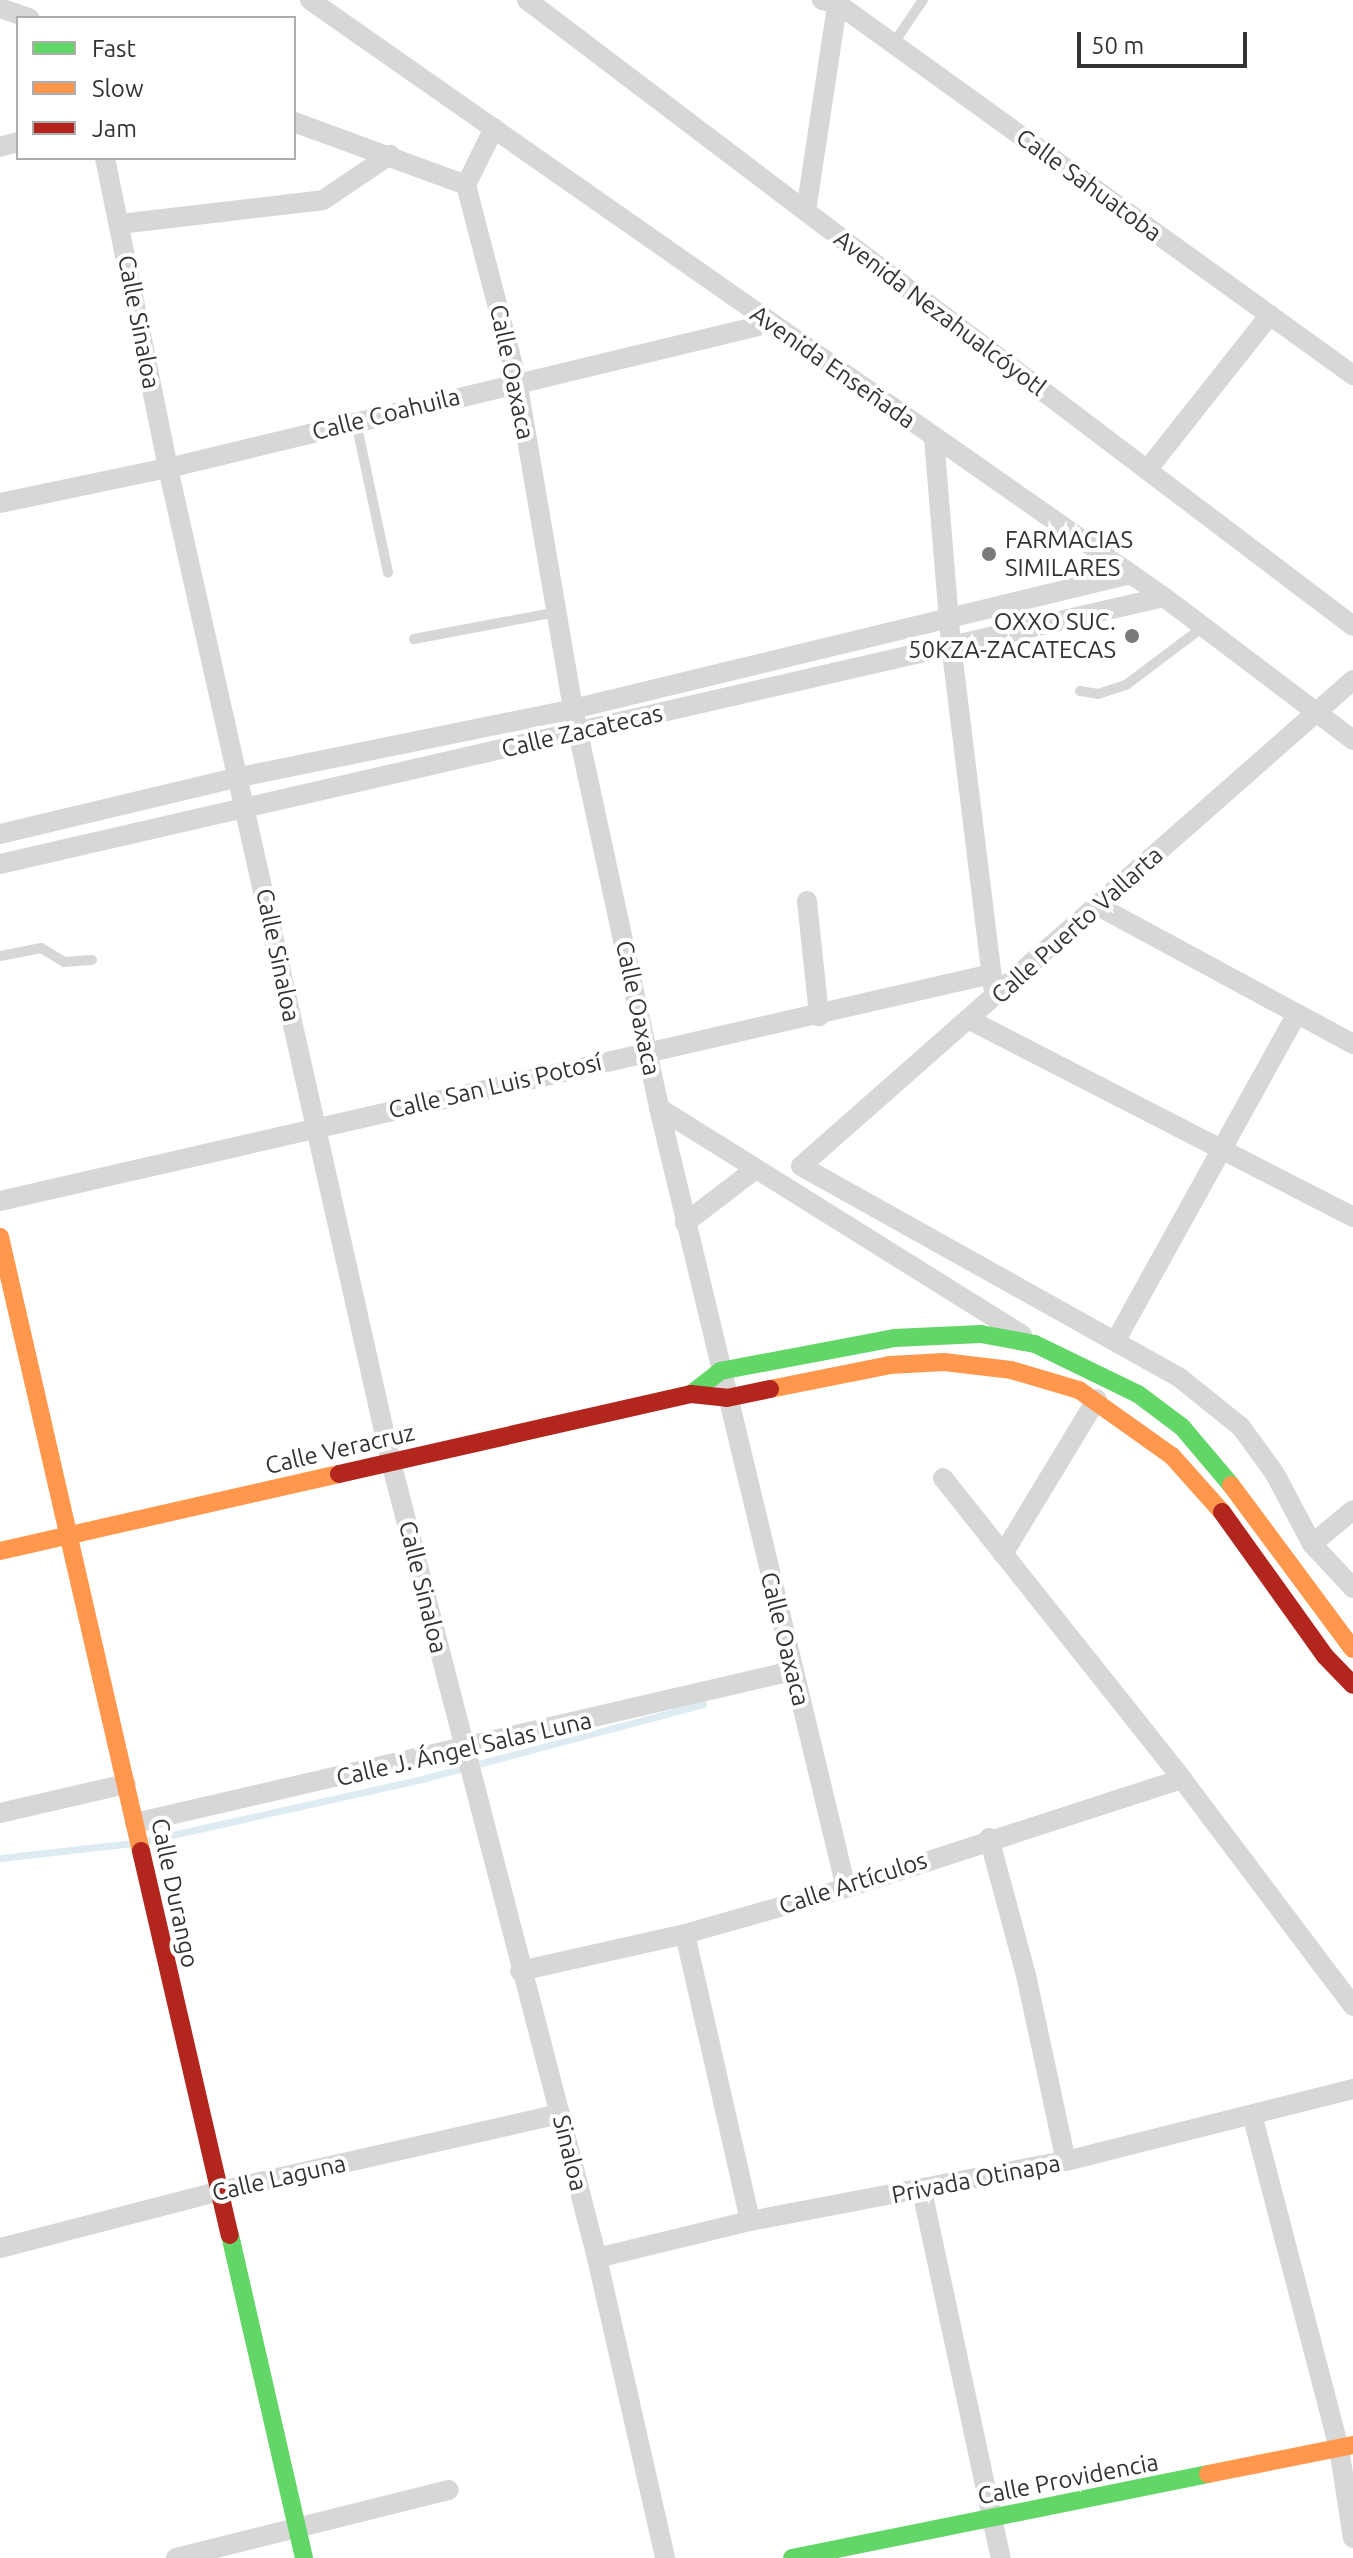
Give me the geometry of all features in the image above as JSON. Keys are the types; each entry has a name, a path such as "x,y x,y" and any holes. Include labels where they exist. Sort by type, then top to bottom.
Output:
{"street":[{"name":"Avenida Enseñada","path":"310,0 1164,597 1353,740"},
{"name":"Avenida Nezahualcóyotl","path":"527,0 1353,626"},
{"path":"806,211 832,1"},
{"name":"Calle Sahuatoba","path":"832,1 1353,375"},
{"path":"296,123 466,185 494,128"},
{"path":"120,224 323,200 390,155"},
{"name":"Calle Sinaloa","path":"105,160 168,468 240,777 314,1129 391,1462 464,1750"},
{"name":"Calle Oaxaca","path":"466,185 517,381 573,709 659,1108 846,1888"},
{"path":"1147,470 1270,315"},
{"name":"Calle Coahuila","path":"0,503 168,468 517,381 771,323"},
{"path":"934,438 951,644 995,998"},
{"name":"Calle Zacatecas","path":"0,834 240,777 573,709 1131,574"},
{"name":"Calle Zacatecas","path":"0,864 246,805 579,733 951,644 1164,597"},
{"name":"Calle Puerto Vallarta","path":"1116,1340 801,1168 1353,680"},
{"path":"807,901 819,1016"},
{"path":"1098,906 1353,1044"},
{"name":"Calle San Luis Potosí","path":"0,1201 648,1050 819,1016 991,974"},
{"path":"1296,1015 1116,1340 1180,1378 1241,1427 1275,1474 1312,1544 1353,1588"},
{"path":"970,1020 1221,1153 1353,1217"},
{"path":"659,1108 753,1171 1035,1344 1138,1394 1182,1427 1269,1529 1309,1594 1353,1649"},
{"path":"685,1223 753,1171"},
{"name":"Calle Durango","path":"0,1237 71,1535 216,2192 304,2558"},
{"path":"720,1371 894,1338 961,1335 1035,1344"},
{"path":"960,1363 961,1335"},
{"name":"Calle Veracruz","path":"0,1551 691,1394 727,1398 890,1365 960,1363 1042,1378 1097,1399 1172,1456 1206,1490 1325,1656 1353,1685"},
{"name":"Calle Veracruz","path":"691,1394 720,1371"},
{"path":"1003,1554 1097,1399"},
{"path":"943,1478 1182,1779 1353,2006"},
{"path":"1312,1544 1353,1510"},
{"name":"Calle J. Ángel Salas Luna","path":"135,1823 464,1750 792,1671"},
{"name":"Sinaloa","path":"464,1750 597,2258 665,2558"},
{"name":"Calle Artículos","path":"520,1971 685,1934 846,1888 989,1838 1182,1779"},
{"path":"0,1813 126,1784"},
{"path":"989,1838 1026,1975 1066,2161"},
{"path":"685,1934 750,2221"},
{"name":"Privada Otinapa","path":"597,2258 750,2221 922,2191 1066,2161 1253,2118 1353,2089"},
{"name":"Calle Laguna","path":"0,2248 216,2192 560,2114"},
{"path":"1253,2118 1346,2447 1353,2538"},
{"path":"922,2191 1001,2558"},
{"name":"Calle Providencia","path":"792,2558 1346,2447"},
{"path":"176,2558 449,2490"}],"lane":[{"path":"893,44 923,0"},
{"path":"356,422 388,573"},
{"path":"414,639 557,612"},
{"path":"1080,691 1098,694 1126,685 1203,627"},
{"path":"0,956 41,948 64,962 92,960"}],"waterway":[{"path":"145,1841 422,1779 703,1704"},
{"path":"0,1858 133,1843"}],"traffic: fast":[{"path":"691,1394 720,1371 894,1338 981,1334 1035,1344 1138,1394 1182,1427 1231,1485"},
{"path":"230,2235 304,2558"},
{"path":"792,2558 1208,2474"}],"traffic: slow":[{"path":"0,1237 141,1851"},
{"path":"770,1389 890,1365 944,1362 1011,1370 1079,1390 1172,1456 1222,1512"},
{"path":"0,1551 339,1474"},
{"path":"1231,1485 1353,1649"},
{"path":"1208,2474 1353,2445"}],"traffic: jam":[{"path":"339,1474 691,1394 727,1398 770,1389"},
{"path":"1222,1512 1325,1656 1353,1685"},
{"path":"141,1851 230,2235"}],"place":[{"name":"FARMACIAS SIMILARES","path":"989,554"},
{"name":"OXXO SUC. 50KZA-ZACATECAS","path":"1132,636"}]}
